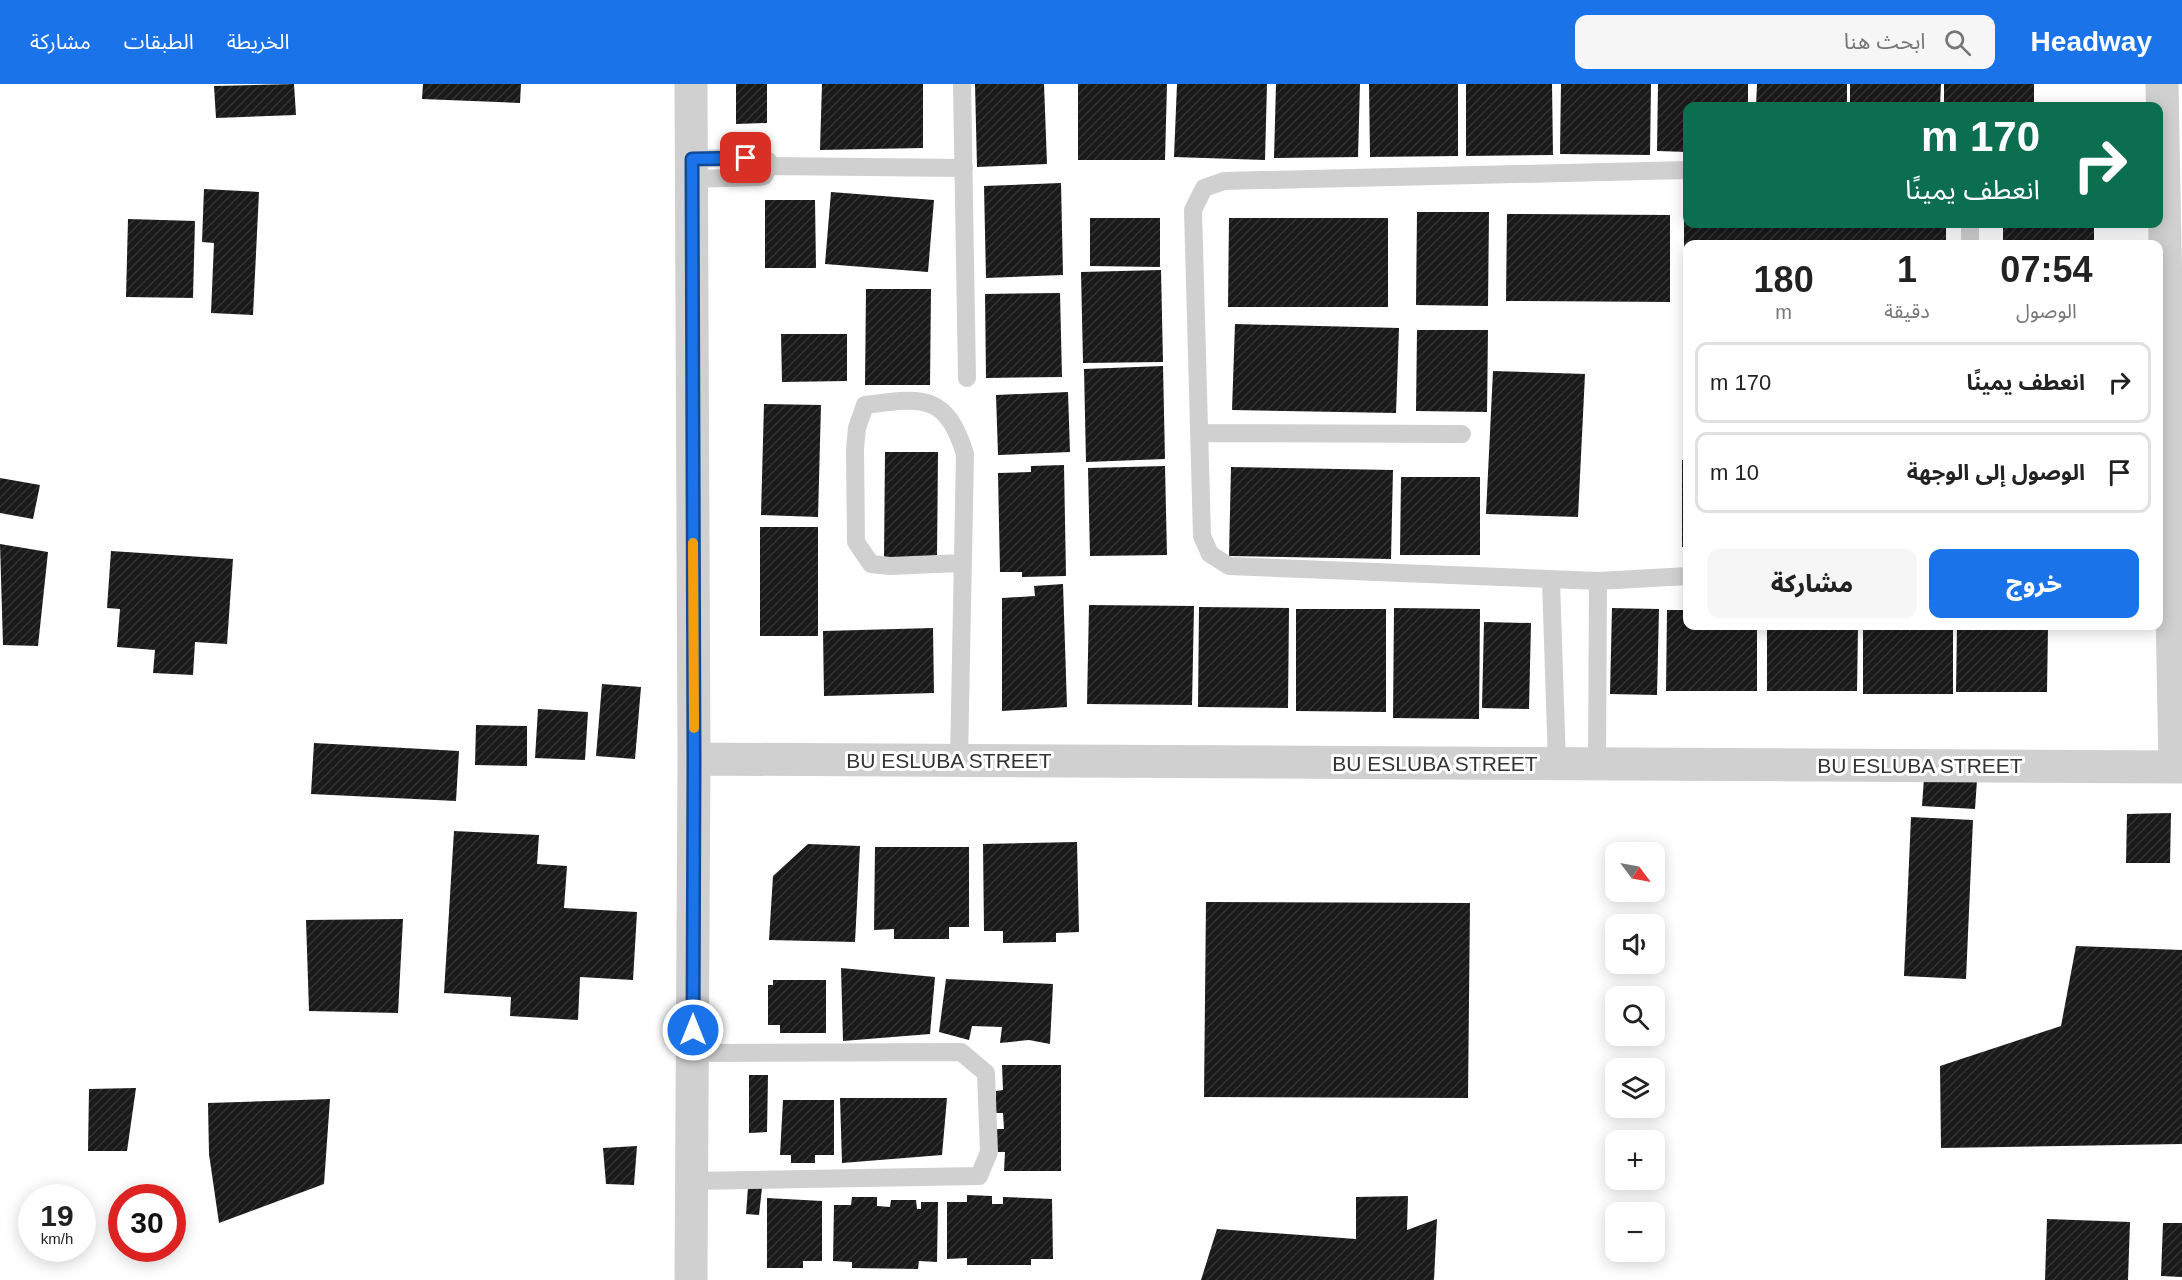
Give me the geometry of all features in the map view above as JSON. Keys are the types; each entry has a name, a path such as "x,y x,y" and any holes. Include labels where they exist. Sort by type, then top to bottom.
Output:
{"street":[{"path":"691,84 694,759 691,1280"},
{"name":"BU ESLUBA STREET","path":"2162,84 2162,102"},
{"name":"BU ESLUBA STREET","path":"694,759 2178,767 2176,587 2163,218"}],"lane":[{"path":"962,84 967,378"},
{"path":"692,169 759,177 764,176 769,166 964,168"},
{"path":"1683,170 1224,181 1204,188 1193,210 1202,536 1210,554 1229,566 1551,580 1598,581 1683,576"},
{"path":"959,760 961,563 965,454 957,427 936,405 907,400 865,405 857,428 855,449 856,542 871,564 961,563"},
{"path":"1199,433 1462,434"},
{"path":"1551,580 1557,764"},
{"path":"1597,763 1598,581"},
{"path":"692,1053 962,1052 986,1073 989,1152 979,1176 692,1181"}],"building":[{"path":"294,84 296,115 216,118 214,86"},
{"path":"423,84 521,84 520,103 422,99"},
{"path":"736,84 767,84 767,123 736,124"},
{"path":"822,84 923,84 923,148 820,150"},
{"path":"975,84 1044,84 1047,164 977,167"},
{"path":"1078,84 1167,84 1165,160 1078,160"},
{"path":"1177,84 1267,84 1265,160 1174,157"},
{"path":"1276,84 1360,84 1358,157 1274,158"},
{"path":"1369,84 1458,84 1458,156 1370,157"},
{"path":"1466,84 1552,84 1553,155 1466,156"},
{"path":"1561,84 1651,84 1650,155 1560,154"},
{"path":"1658,84 1748,84 1748,102 1683,102 1683,152 1657,151"},
{"path":"1757,84 1847,84 1847,102 1756,102"},
{"path":"1850,84 1941,84 1940,102 1850,102"},
{"path":"1944,84 2034,84 2034,102 1944,102"},
{"path":"1061,183 1063,275 986,278 984,186"},
{"path":"204,189 259,192 253,315 211,313 214,243 202,242"},
{"path":"831,192 934,200 928,272 825,264"},
{"path":"765,200 815,200 816,268 765,268"},
{"path":"1417,212 1489,212 1488,306 1416,305"},
{"path":"1507,214 1670,215 1670,302 1506,301"},
{"path":"1090,218 1160,218 1160,267 1090,266"},
{"path":"1229,218 1388,218 1388,307 1228,307"},
{"path":"128,219 195,221 193,298 126,297"},
{"path":"1684,228 1946,228 1946,240 1684,240"},
{"path":"2003,228 2094,228 2094,240 2003,240"},
{"path":"1161,270 1163,362 1083,363 1081,272"},
{"path":"866,289 931,289 930,385 865,385"},
{"path":"1060,293 1062,377 986,378 985,294"},
{"path":"1235,324 1399,328 1396,413 1232,410"},
{"path":"1417,330 1488,330 1487,412 1416,411"},
{"path":"781,334 847,334 847,381 782,382"},
{"path":"1163,366 1165,459 1086,462 1084,369"},
{"path":"1493,371 1585,374 1578,517 1486,514"},
{"path":"1068,392 1070,452 998,455 996,395"},
{"path":"764,404 821,405 818,517 761,515"},
{"path":"885,452 938,452 937,559 884,559"},
{"path":"1682,460 1683,460 1683,547"},
{"path":"1064,465 1066,576 1022,577 1022,572 1000,572 998,473 1031,472 1031,466"},
{"path":"1165,466 1167,555 1090,556 1088,468"},
{"path":"1231,467 1393,470 1391,559 1229,556"},
{"path":"1401,477 1480,477 1480,555 1400,555"},
{"path":"0,478 40,485 33,519 0,513"},
{"path":"760,527 818,527 818,636 760,636"},
{"path":"0,544 48,552 38,646 3,645"},
{"path":"111,551 233,559 227,644 195,642 193,675 153,673 155,650 117,647 120,609 107,608"},
{"path":"1063,584 1067,707 1002,711 1002,598 1035,596 1034,586"},
{"path":"1089,605 1194,606 1192,705 1087,704"},
{"path":"1199,607 1289,608 1288,708 1198,707"},
{"path":"1394,608 1480,609 1479,719 1393,718"},
{"path":"1612,608 1659,609 1657,695 1610,694"},
{"path":"1296,609 1386,609 1386,712 1296,711"},
{"path":"1667,610 1683,610 1683,630 1757,630 1757,691 1666,691"},
{"path":"1484,622 1531,623 1529,709 1482,708"},
{"path":"933,628 934,693 824,696 823,631"},
{"path":"1767,630 1858,630 1857,691 1767,691"},
{"path":"1863,630 1953,630 1953,694 1863,694"},
{"path":"1957,630 2048,630 2047,692 1956,692"},
{"path":"602,684 641,687 635,759 596,756"},
{"path":"538,709 588,712 585,760 535,758"},
{"path":"476,725 527,726 527,766 475,765"},
{"path":"314,743 459,751 456,801 311,794"},
{"path":"1924,778 1977,780 1975,809 1922,806"},
{"path":"2171,813 2170,863 2126,863 2127,814"},
{"path":"1911,817 1973,820 1966,979 1904,976"},
{"path":"454,831 539,835 537,864 567,866 564,908 637,912 633,980 580,977 578,1020 510,1016 511,997 444,993"},
{"path":"1077,842 1079,932 1056,933 1056,942 1003,943 1003,931 984,931 983,844"},
{"path":"808,844 860,846 855,942 769,940 773,876"},
{"path":"875,847 969,847 969,927 949,927 949,939 894,939 894,929 874,930"},
{"path":"1206,902 1470,903 1468,1098 1204,1097"},
{"path":"403,919 398,1013 309,1011 306,920"},
{"path":"2076,946 2182,950 2182,1144 1941,1148 1940,1066 2061,1026"},
{"path":"841,968 935,977 930,1034 843,1041"},
{"path":"946,979 1053,984 1050,1044 1029,1040 1000,1043 1002,1027 972,1026 969,1040 939,1032"},
{"path":"773,980 826,980 826,1033 780,1033 780,1025 768,1025 768,985 773,985"},
{"path":"1002,1065 1061,1065 1061,1171 1004,1171 1005,1152 995,1152 995,1129 1004,1129 1003,1113 996,1113 996,1091 1003,1090"},
{"path":"749,1075 768,1075 767,1132 749,1133"},
{"path":"136,1088 127,1151 88,1151 89,1089"},
{"path":"840,1098 947,1098 942,1155 842,1163"},
{"path":"330,1099 324,1184 219,1223 209,1154 208,1103"},
{"path":"783,1100 834,1100 834,1155 815,1155 815,1163 791,1163 791,1155 780,1155"},
{"path":"637,1146 634,1185 606,1184 603,1148"},
{"path":"748,1187 762,1188 759,1215 746,1214"},
{"path":"967,1195 992,1196 992,1204 1003,1204 1003,1197 1052,1199 1053,1259 1031,1259 1031,1265 967,1265 967,1258 947,1259 947,1202 967,1202"},
{"path":"1408,1196 1407,1230 1437,1219 1434,1280 1201,1280 1217,1229 1356,1239 1356,1197"},
{"path":"852,1197 877,1197 877,1206 890,1207 891,1200 916,1200 917,1209 921,1209 921,1202 938,1202 937,1262 919,1261 918,1269 852,1268 852,1262 833,1261 834,1205 851,1205"},
{"path":"767,1198 822,1201 822,1261 803,1261 803,1268 767,1268"},
{"path":"2047,1219 2130,1222 2128,1280 2045,1280"},
{"path":"2163,1223 2182,1223 2182,1277 2161,1276"}],"slow traffic":[{"path":"693,543 694,728"}],"route":[{"path":"693,1030 692,159 746,158"}]}
